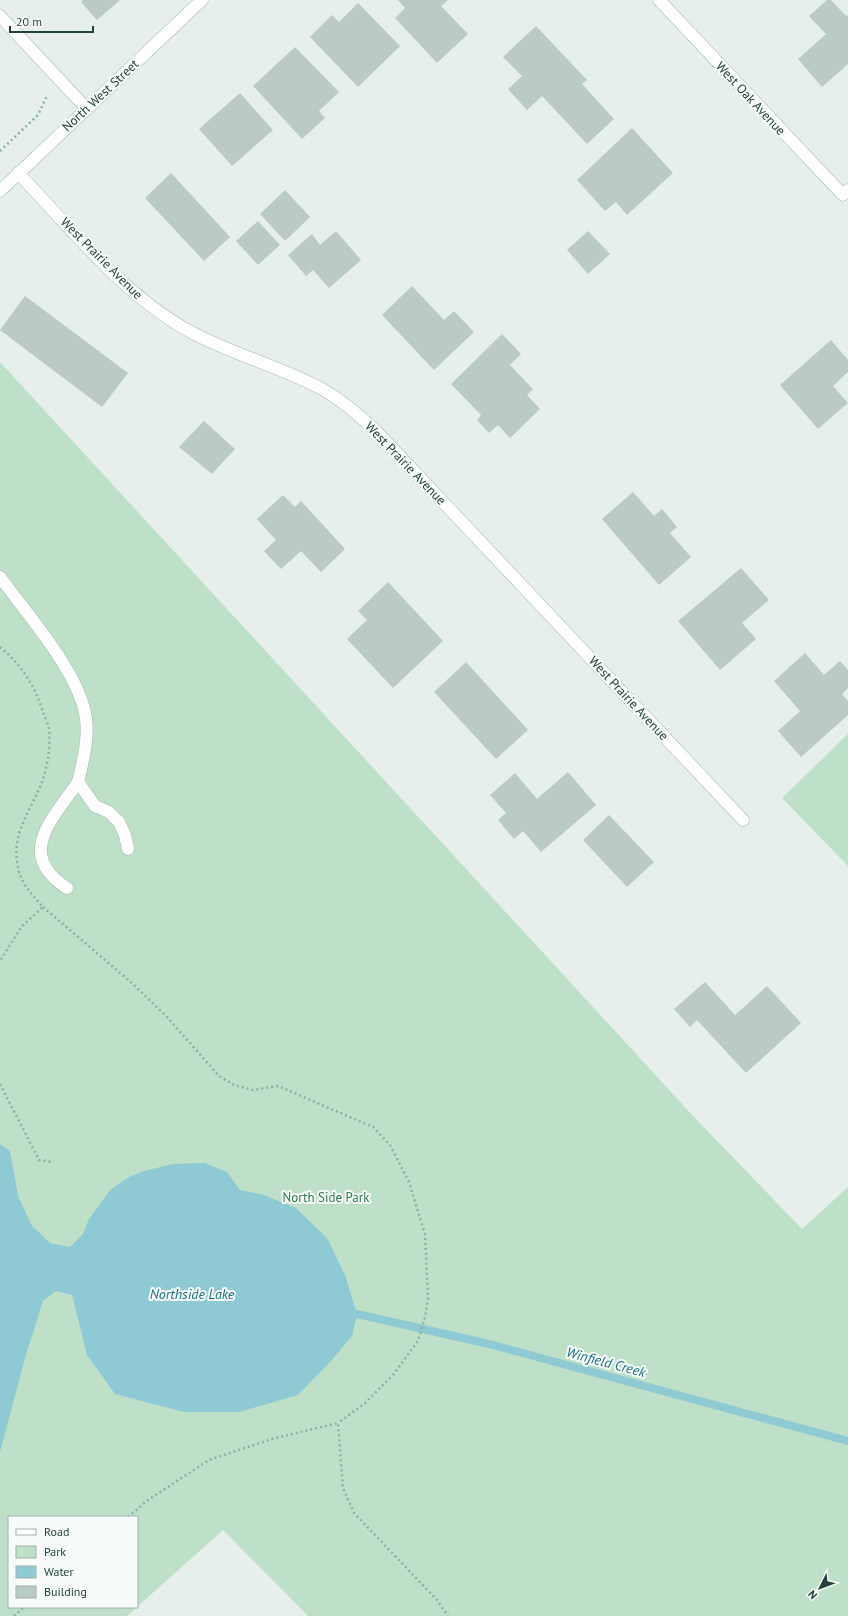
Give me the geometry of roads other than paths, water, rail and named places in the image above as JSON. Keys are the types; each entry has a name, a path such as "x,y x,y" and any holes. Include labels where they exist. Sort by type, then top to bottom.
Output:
{"street":[{"name":"North West Street","path":"0,191 18,172 202,0"},
{"name":"West Oak Avenue","path":"659,0 845,193"},
{"path":"0,16 86,108"},
{"name":"West Prairie Avenue","path":"18,172 119,279 160,312 188,330 215,344 286,372 323,390 348,406 377,432 743,820"},
{"path":"0,577 62,662 78,689 86,714 84,758 78,782 50,821 41,841 41,855 46,869 55,880 67,888"},
{"path":"78,782 95,806 109,812 119,822 125,834 128,849"}],"water":[{"name":"Northside Lake","path":"0,1144 10,1151 18,1196 32,1226 50,1243 70,1247 83,1234 89,1219 110,1190 129,1177 144,1171 173,1164 205,1163 227,1172 240,1190 264,1195 296,1208 327,1238 345,1275 357,1314 352,1336 331,1361 298,1395 239,1412 184,1412 115,1394 87,1355 72,1295 56,1291 43,1301 25,1358 0,1452"}],"waterway":[{"name":"Winfield Creek","path":"357,1314 489,1344 848,1441"}],"park label":[{"name":"North Side Park","path":"326,1197"}]}
